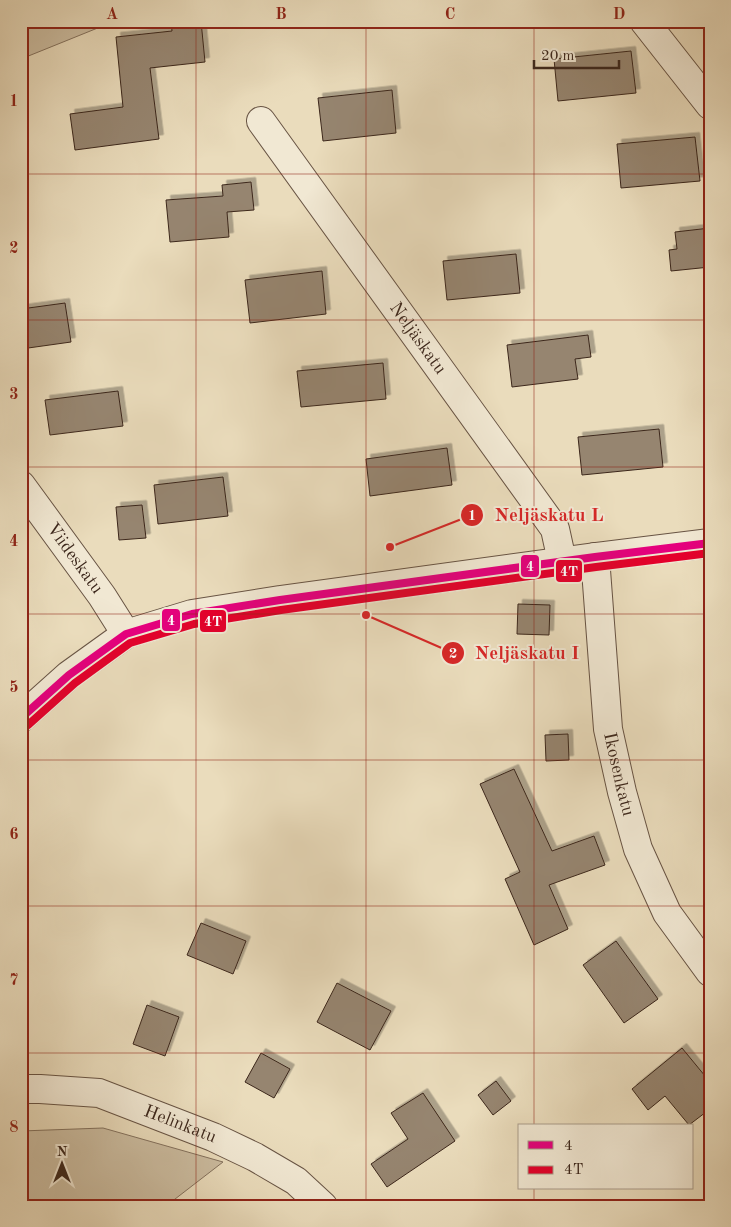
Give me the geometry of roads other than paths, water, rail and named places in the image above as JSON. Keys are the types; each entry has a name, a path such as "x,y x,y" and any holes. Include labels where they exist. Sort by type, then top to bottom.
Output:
{"street":[{"path":"644,21 710,105"},
{"name":"Neljäskatu","path":"261,121 555,530 562,561"},
{"name":"Viideskatu","path":"21,485 102,596 126,634"},
{"path":"22,717 69,674 126,634 192,614 562,561 710,543"},
{"name":"Ikosenkatu","path":"595,557 608,729 622,792 638,849 667,913 710,972"},
{"name":"Helinkatu","path":"21,1089 99,1092 213,1137 255,1157 296,1182 323,1206"}],"place":[{"name":"Neljäskatu L","path":"390,547"},
{"name":"Neljäskatu I","path":"366,615"}]}
